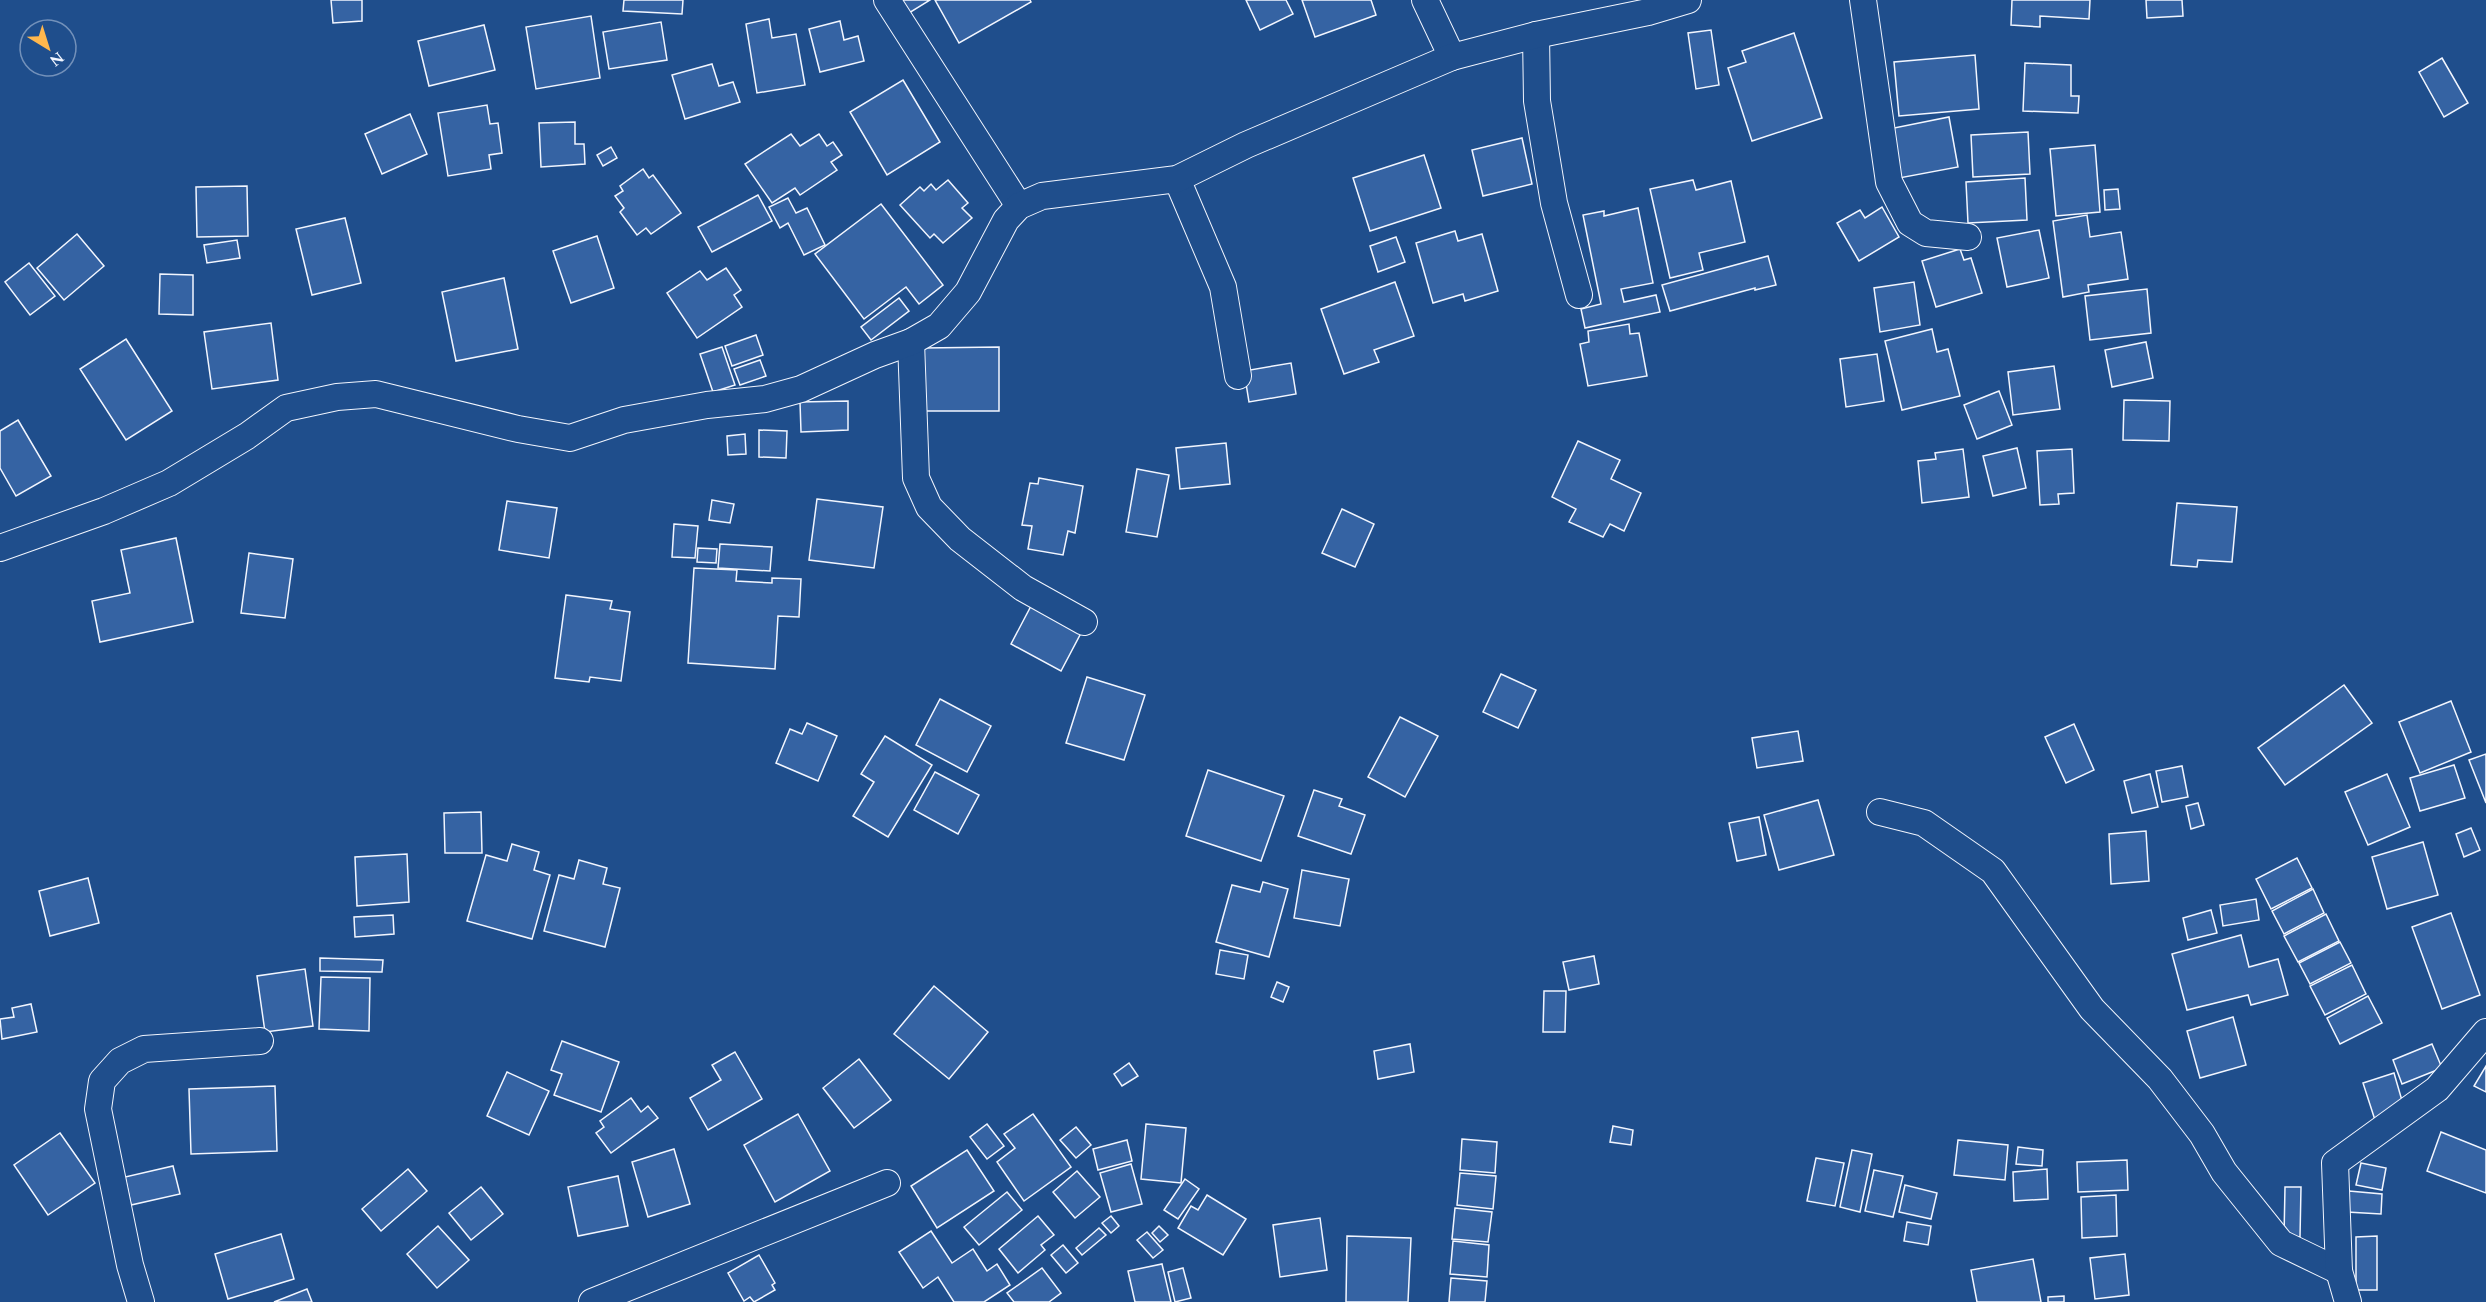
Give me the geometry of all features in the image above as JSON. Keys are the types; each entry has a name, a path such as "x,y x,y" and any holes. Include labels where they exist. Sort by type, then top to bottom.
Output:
{"street":[{"path":"887,0 1019,206"},
{"path":"1425,0 1452,57"},
{"path":"0,548 104,511 169,483 247,436 286,408 337,396 376,394 518,429 570,438 624,420 707,405 765,399 801,389 874,355 911,342 939,326 968,292 1006,219 1019,206 1042,196 1177,179 1246,145 1452,57 1648,12 1688,0"},
{"path":"1863,0 1889,182 1910,223 1926,233 1968,237"},
{"path":"1536,36 1539,112 1554,202 1579,295"},
{"path":"1177,179 1223,287 1238,376"},
{"path":"911,342 916,478 929,507 960,539 1023,588 1084,622"},
{"path":"1880,812 1924,823 1993,870 2092,1009 2160,1078 2202,1134 2224,1172 2281,1243 2339,1271"},
{"path":"2348,1302 2339,1271 2335,1163 2437,1089 2486,1032"},
{"path":"141,1302 130,1265 98,1109 102,1080 120,1061 144,1049 260,1041"},
{"path":"592,1302 887,1183"}],"building":[{"path":"331,0 362,0 362,21 333,23"},
{"path":"624,0 683,0 682,14 623,11"},
{"path":"901,0 930,0 909,13"},
{"path":"935,0 1030,0 1031,2 959,43"},
{"path":"1246,0 1286,0 1293,14 1260,30"},
{"path":"1302,0 1371,0 1376,15 1315,37"},
{"path":"2012,0 2090,0 2089,19 2040,16 2040,27 2011,25"},
{"path":"2146,0 2182,0 2183,16 2147,18"},
{"path":"591,16 600,78 536,89 526,27"},
{"path":"769,19 772,38 796,34 805,85 757,93 746,24"},
{"path":"840,21 844,40 858,36 864,61 820,72 809,29"},
{"path":"661,22 667,60 609,69 603,32"},
{"path":"484,25 495,70 429,86 418,41"},
{"path":"1711,30 1719,85 1696,89 1688,33"},
{"path":"1794,33 1822,118 1752,141 1728,68 1746,62 1742,51"},
{"path":"1975,55 1979,109 1899,116 1894,62"},
{"path":"2442,58 2468,103 2444,117 2419,72"},
{"path":"2025,63 2071,65 2071,96 2079,96 2078,113 2023,111"},
{"path":"712,64 719,86 733,82 740,102 685,119 672,75"},
{"path":"903,80 940,142 887,175 850,112"},
{"path":"487,105 490,124 498,123 502,153 489,155 491,169 448,176 438,113"},
{"path":"410,114 427,154 382,174 365,134"},
{"path":"1949,117 1958,167 1894,179 1884,130"},
{"path":"575,122 575,144 584,144 585,164 541,167 539,123"},
{"path":"2028,132 2030,174 1973,177 1971,135"},
{"path":"791,134 800,146 819,134 827,146 833,142 842,155 831,162 837,170 800,195 795,188 772,203 745,164"},
{"path":"1522,138 1532,184 1483,196 1472,150"},
{"path":"2095,145 2100,212 2056,216 2050,149"},
{"path":"611,147 617,158 603,166 597,155"},
{"path":"1424,155 1441,208 1370,231 1353,178"},
{"path":"643,169 649,178 653,175 681,213 651,234 646,228 637,235 620,212 624,208 615,196 623,191 620,186"},
{"path":"2025,178 2027,220 1968,223 1966,182"},
{"path":"948,180 968,203 962,208 972,218 943,243 934,234 930,238 900,205 920,187 924,191 931,184 936,190"},
{"path":"1693,180 1696,190 1731,181 1745,242 1699,253 1703,270 1670,278 1650,189"},
{"path":"247,186 248,236 197,237 196,187"},
{"path":"2118,189 2120,209 2105,210 2104,190"},
{"path":"758,195 772,221 712,252 698,227"},
{"path":"788,198 796,213 807,208 825,245 804,255 788,223 780,228 769,207"},
{"path":"881,204 943,285 919,304 906,287 864,319 815,254"},
{"path":"1882,207 1899,237 1859,261 1837,223 1860,210 1865,218"},
{"path":"1638,208 1653,283 1621,289 1624,302 1656,295 1660,312 1585,328 1581,309 1601,304 1583,215 1604,211 1604,216"},
{"path":"2087,215 2090,237 2121,232 2128,279 2088,285 2089,292 2063,297 2053,221"},
{"path":"345,218 361,283 312,295 296,229"},
{"path":"2039,230 2049,278 2007,287 1997,238"},
{"path":"1455,231 1458,241 1482,234 1498,291 1465,301 1463,294 1433,303 1416,243"},
{"path":"77,234 104,266 64,300 37,268"},
{"path":"597,236 614,288 571,303 553,251"},
{"path":"1396,237 1405,262 1378,272 1370,246"},
{"path":"237,240 240,258 207,263 204,245"},
{"path":"1960,249 1964,260 1971,258 1982,293 1936,307 1922,261"},
{"path":"1768,256 1776,285 1755,290 1755,288 1670,311 1662,285"},
{"path":"29,263 55,296 30,315 5,282"},
{"path":"726,268 741,290 734,295 742,307 697,338 667,293 700,271 707,280"},
{"path":"160,274 193,275 193,315 159,314"},
{"path":"504,278 518,349 456,361 442,292"},
{"path":"1395,282 1414,336 1374,350 1379,362 1344,374 1321,309"},
{"path":"1914,282 1920,325 1880,332 1874,288"},
{"path":"2147,289 2151,333 2090,340 2085,296"},
{"path":"899,298 909,311 871,340 861,327"},
{"path":"271,323 278,380 212,389 204,332"},
{"path":"1629,324 1630,334 1639,333 1647,376 1588,386 1580,344 1589,342 1588,331"},
{"path":"1932,329 1937,352 1948,349 1960,396 1902,410 1885,341"},
{"path":"756,335 763,355 732,366 725,346"},
{"path":"126,339 172,411 126,440 80,369"},
{"path":"2146,342 2153,378 2112,387 2105,350"},
{"path":"722,347 735,385 713,392 700,354"},
{"path":"999,347 999,411 923,411 923,348"},
{"path":"1877,354 1884,401 1846,407 1840,359"},
{"path":"760,360 766,376 740,385 734,369"},
{"path":"1291,363 1296,394 1249,402 1244,371"},
{"path":"2054,366 2060,409 2013,415 2008,372"},
{"path":"1999,391 2012,425 1977,439 1964,405"},
{"path":"2124,400 2170,401 2169,441 2123,440"},
{"path":"848,401 848,430 801,432 800,402"},
{"path":"18,420 51,476 16,496 0,468 0,431"},
{"path":"759,430 787,431 786,458 759,457"},
{"path":"745,434 746,454 728,455 727,436"},
{"path":"1578,441 1620,460 1611,479 1641,493 1624,531 1610,524 1603,537 1569,522 1576,509 1552,497"},
{"path":"1226,443 1230,484 1180,489 1176,448"},
{"path":"2017,448 2026,488 1993,496 1983,456"},
{"path":"1963,449 1969,497 1922,503 1918,461 1936,459 1935,453"},
{"path":"2072,449 2074,493 2058,494 2059,504 2040,505 2037,451"},
{"path":"1137,469 1169,475 1157,537 1126,532"},
{"path":"1039,478 1083,486 1075,533 1068,531 1063,555 1028,549 1032,526 1022,525 1030,483 1038,484"},
{"path":"817,499 883,507 874,568 809,560"},
{"path":"712,500 734,504 730,523 709,520"},
{"path":"507,501 557,508 549,558 499,550"},
{"path":"2177,503 2237,507 2232,562 2198,560 2197,567 2171,565"},
{"path":"1342,509 1374,524 1355,567 1322,553"},
{"path":"674,524 698,526 695,558 672,557"},
{"path":"176,538 193,622 100,642 92,601 130,593 121,550"},
{"path":"720,544 772,547 770,571 718,568"},
{"path":"698,548 717,549 716,563 697,562"},
{"path":"249,553 293,559 285,618 241,613"},
{"path":"694,568 737,570 736,581 772,583 772,578 801,579 799,617 778,616 775,669 688,663"},
{"path":"566,595 612,601 610,609 630,612 621,681 590,677 589,682 555,678"},
{"path":"1031,606 1081,633 1061,671 1011,644"},
{"path":"1501,674 1536,690 1518,728 1483,712"},
{"path":"1087,677 1145,695 1124,760 1066,743"},
{"path":"2344,685 2372,723 2285,785 2258,748"},
{"path":"940,699 991,726 967,772 916,745"},
{"path":"2451,701 2471,752 2420,773 2399,722"},
{"path":"1400,717 1438,736 1405,797 1368,777"},
{"path":"807,723 837,736 818,781 776,763 790,729 802,734"},
{"path":"2074,724 2094,770 2066,783 2045,737"},
{"path":"1798,731 1803,761 1757,768 1752,738"},
{"path":"885,736 932,765 888,837 853,816 874,782 861,774"},
{"path":"2486,754 2486,803 2469,760"},
{"path":"2454,765 2465,798 2420,811 2410,778"},
{"path":"2182,766 2188,797 2162,802 2156,771"},
{"path":"1208,770 1284,796 1261,861 1186,836"},
{"path":"935,772 979,795 958,834 914,810"},
{"path":"2150,774 2158,807 2132,813 2124,781"},
{"path":"2387,774 2410,827 2368,845 2345,792"},
{"path":"1314,790 1342,799 1339,806 1365,815 1351,854 1298,836"},
{"path":"1818,800 1834,855 1779,870 1764,815"},
{"path":"2198,803 2204,825 2191,829 2186,806"},
{"path":"481,812 482,853 445,853 444,813"},
{"path":"1759,817 1766,855 1737,861 1729,823"},
{"path":"2471,828 2480,850 2464,857 2456,834"},
{"path":"2146,831 2149,881 2111,884 2109,834"},
{"path":"2423,842 2438,895 2387,909 2372,857"},
{"path":"512,844 539,852 534,870 550,875 532,939 467,921 486,855 507,861"},
{"path":"407,854 409,902 357,906 355,857"},
{"path":"2297,858 2312,888 2271,909 2256,879"},
{"path":"579,860 607,868 603,884 620,888 605,947 544,931 559,875 574,879"},
{"path":"1302,870 1349,879 1340,926 1294,918"},
{"path":"88,878 99,923 50,936 39,891"},
{"path":"1263,882 1288,889 1269,957 1216,942 1232,885 1260,892"},
{"path":"2313,889 2324,913 2284,934 2272,911"},
{"path":"2256,899 2259,920 2223,926 2220,905"},
{"path":"2211,910 2217,933 2188,940 2183,918"},
{"path":"2451,913 2480,995 2442,1009 2412,927"},
{"path":"2326,914 2339,941 2298,962 2284,936"},
{"path":"393,915 394,934 355,937 354,917"},
{"path":"2241,935 2249,967 2278,959 2288,995 2251,1005 2248,995 2187,1010 2172,954"},
{"path":"2340,942 2351,963 2310,984 2299,963"},
{"path":"1220,950 1248,955 1244,979 1216,974"},
{"path":"1594,956 1599,984 1569,990 1563,962"},
{"path":"320,958 383,960 382,972 320,971"},
{"path":"2352,965 2366,994 2325,1015 2310,986"},
{"path":"305,969 313,1026 265,1032 257,976"},
{"path":"321,977 370,978 369,1031 319,1029"},
{"path":"1277,982 1289,987 1283,1002 1271,997"},
{"path":"934,986 988,1032 949,1079 894,1034"},
{"path":"1544,991 1566,991 1565,1032 1543,1032"},
{"path":"2368,996 2382,1023 2340,1044 2327,1018"},
{"path":"31,1004 37,1032 2,1039 0,1019 14,1017 12,1008"},
{"path":"2233,1017 2246,1065 2200,1078 2187,1031"},
{"path":"562,1041 619,1062 601,1112 554,1095 562,1074 551,1070"},
{"path":"1410,1044 1414,1072 1378,1079 1374,1051"},
{"path":"2432,1044 2442,1068 2402,1084 2393,1060"},
{"path":"735,1052 762,1099 708,1130 690,1098 721,1080 712,1065"},
{"path":"859,1059 891,1100 854,1128 823,1088"},
{"path":"1129,1063 1138,1076 1122,1086 1114,1074"},
{"path":"2486,1066 2486,1092 2474,1086"},
{"path":"507,1072 549,1091 529,1135 487,1116"},
{"path":"2394,1073 2405,1111 2375,1120 2363,1083"},
{"path":"275,1086 277,1151 191,1154 189,1089"},
{"path":"631,1098 641,1112 648,1106 658,1118 611,1153 596,1133 604,1127 600,1121"},
{"path":"798,1114 830,1171 775,1202 744,1145"},
{"path":"1033,1114 1071,1167 1024,1201 997,1162 1015,1148 1004,1134"},
{"path":"987,1124 1004,1146 987,1159 970,1137"},
{"path":"1146,1124 1186,1128 1181,1183 1141,1179"},
{"path":"1613,1126 1633,1130 1631,1145 1610,1142"},
{"path":"1076,1127 1091,1145 1076,1158 1060,1140"},
{"path":"2441,1132 2486,1150 2486,1193 2427,1171"},
{"path":"60,1133 95,1183 48,1215 14,1165"},
{"path":"1462,1139 1497,1142 1495,1173 1460,1170"},
{"path":"1127,1140 1132,1161 1098,1170 1093,1149"},
{"path":"1958,1140 2008,1145 2005,1180 1954,1175"},
{"path":"2018,1147 2043,1150 2042,1166 2016,1164"},
{"path":"674,1149 690,1204 648,1217 632,1162"},
{"path":"967,1150 994,1191 937,1228 911,1186"},
{"path":"1852,1150 1872,1154 1860,1212 1840,1207"},
{"path":"1816,1158 1844,1163 1835,1206 1807,1201"},
{"path":"2127,1160 2128,1190 2078,1192 2077,1162"},
{"path":"2361,1163 2386,1168 2382,1190 2356,1185"},
{"path":"1131,1164 1142,1204 1111,1212 1100,1173"},
{"path":"173,1166 180,1194 131,1205 125,1177"},
{"path":"408,1169 427,1191 381,1231 362,1209"},
{"path":"2047,1169 2048,1199 2014,1201 2013,1172"},
{"path":"1874,1170 1903,1176 1893,1217 1865,1211"},
{"path":"1077,1171 1100,1197 1075,1218 1053,1192"},
{"path":"1460,1173 1496,1176 1493,1209 1457,1205"},
{"path":"618,1176 628,1226 578,1236 568,1187"},
{"path":"1185,1179 1199,1189 1178,1219 1164,1210"},
{"path":"1905,1185 1937,1193 1931,1219 1899,1212"},
{"path":"481,1187 503,1214 471,1240 449,1213"},
{"path":"2285,1187 2301,1187 2300,1237 2284,1237"},
{"path":"2349,1191 2382,1194 2381,1214 2347,1212"},
{"path":"1007,1192 1022,1210 979,1245 964,1227"},
{"path":"1207,1195 1246,1219 1223,1255 1178,1228 1191,1206 1198,1210"},
{"path":"2116,1195 2117,1236 2082,1238 2081,1197"},
{"path":"1455,1208 1492,1212 1488,1242 1452,1239"},
{"path":"1038,1216 1054,1235 1041,1245 1045,1250 1018,1273 999,1249"},
{"path":"1111,1216 1119,1226 1111,1233 1102,1223"},
{"path":"1320,1218 1327,1270 1280,1277 1273,1225"},
{"path":"1907,1222 1931,1226 1928,1245 1904,1241"},
{"path":"438,1226 469,1260 437,1288 407,1254"},
{"path":"1159,1226 1168,1235 1160,1242 1152,1233"},
{"path":"1099,1228 1106,1235 1082,1255 1076,1248"},
{"path":"931,1231 952,1263 973,1249 987,1271 997,1264 1010,1285 984,1302 954,1302 938,1277 923,1288 899,1252"},
{"path":"1147,1232 1163,1250 1153,1258 1137,1240"},
{"path":"281,1234 294,1279 228,1299 215,1254"},
{"path":"1347,1236 1411,1238 1408,1302 1346,1302"},
{"path":"2377,1236 2377,1290 2356,1290 2356,1237"},
{"path":"1453,1241 1489,1245 1487,1277 1450,1274"},
{"path":"1063,1245 1078,1263 1066,1273 1051,1255"},
{"path":"2125,1254 2129,1295 2095,1299 2090,1258"},
{"path":"759,1255 775,1283 772,1285 775,1290 754,1302 750,1297 744,1301 728,1273"},
{"path":"2033,1259 2041,1302 1977,1302 1971,1270"},
{"path":"1162,1264 1171,1302 1135,1302 1128,1271"},
{"path":"1042,1268 1061,1293 1049,1302 1014,1302 1007,1293"},
{"path":"1183,1268 1191,1298 1175,1302 1168,1272"},
{"path":"1451,1278 1487,1281 1485,1302 1449,1302"},
{"path":"307,1289 312,1302 274,1302"},
{"path":"2064,1296 2064,1302 2048,1302 2048,1297"}]}
